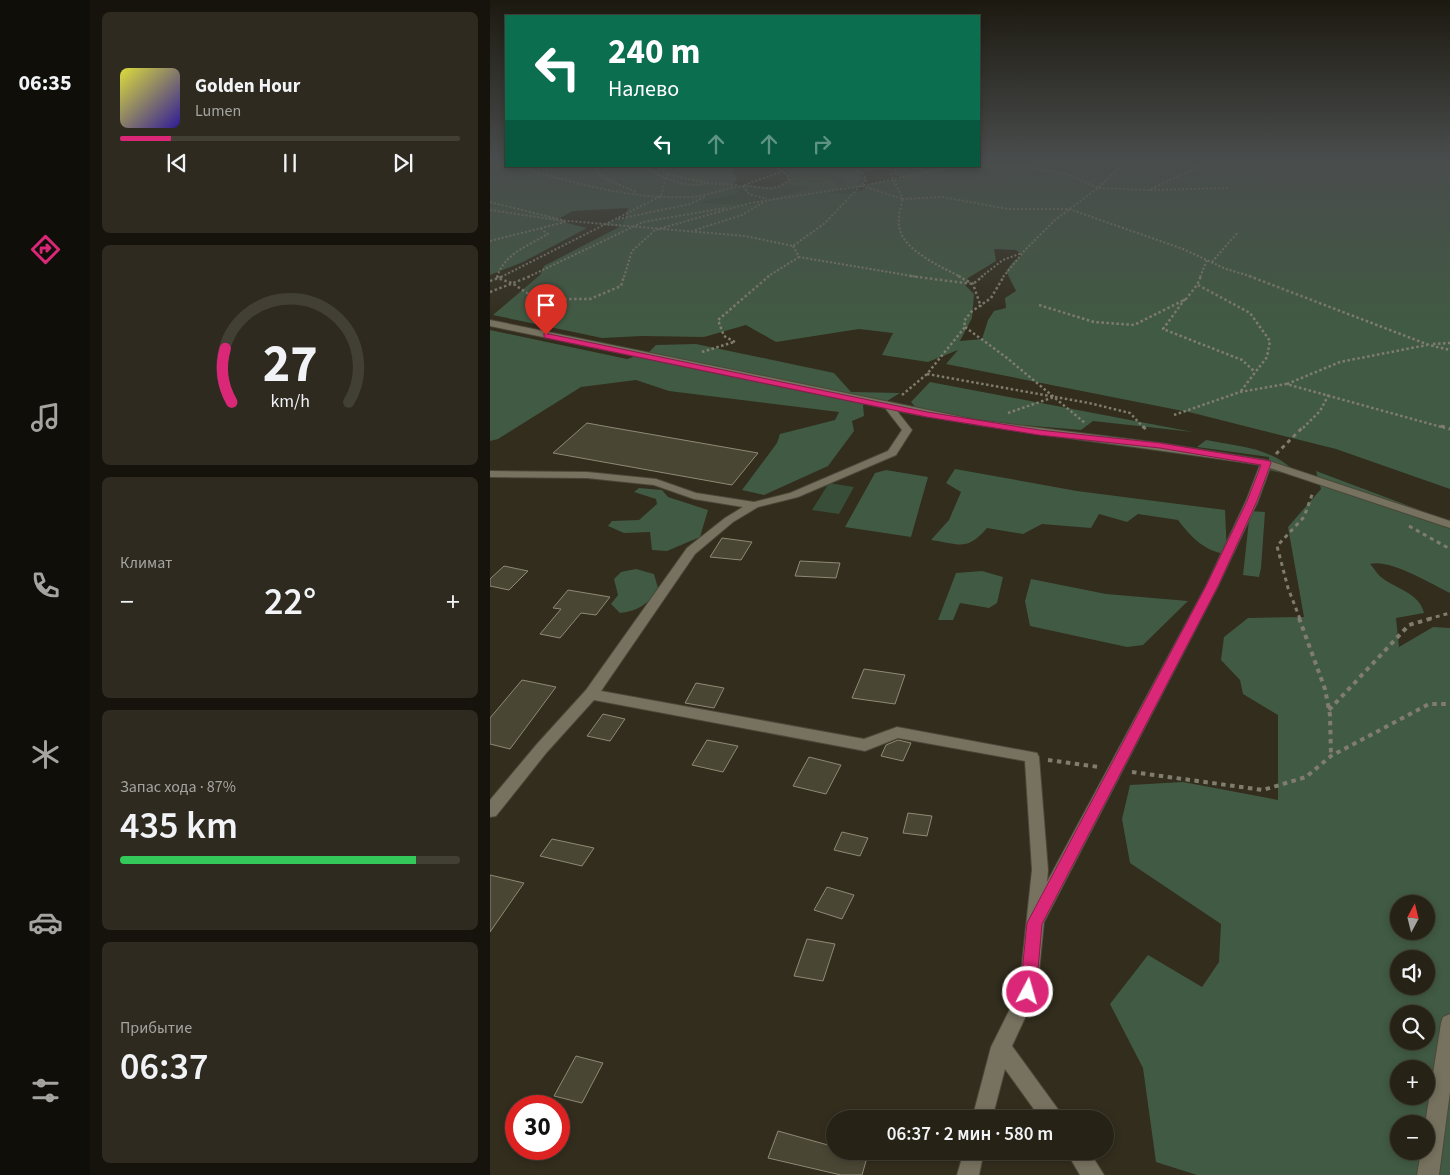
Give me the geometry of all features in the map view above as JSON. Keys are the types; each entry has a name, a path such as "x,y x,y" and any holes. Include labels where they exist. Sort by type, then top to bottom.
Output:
{"street":[{"path":"490,323 977,423 1160,446 1266,463 1450,524"},
{"path":"490,811 542,748 591,694 691,551 729,520 754,505 794,495 892,453 907,430 888,406"},
{"path":"1035,923 1212,586 1252,501 1266,463"},
{"path":"490,474 587,475 656,482 694,496 754,505"},
{"path":"591,694 865,745 898,732 1032,757 1040,870 1028,992 1001,1047 984,1110"},
{"path":"1428,1175 1450,1023"},
{"path":"1001,1047 1046,1110"},
{"path":"968,1175 972,1160"},
{"path":"1082,1160 1093,1175"}],"path":[{"path":"518,214 600,225 745,236 793,246 825,223 834,214"},
{"path":"539,214 569,221"},
{"path":"490,281 600,225 627,214"},
{"path":"612,220 642,214"},
{"path":"490,292 628,227 643,222 689,214"},
{"path":"497,278 512,283 536,299 590,300 621,286 632,251 655,230 712,214"},
{"path":"692,231 742,214"},
{"path":"899,214 901,235 923,256 973,284 981,308"},
{"path":"1063,214 1023,252 999,282 991,298 981,308 970,312 964,320 965,327 1054,396 1074,415 1110,440"},
{"path":"1082,214 1429,345 1450,350"},
{"path":"490,241 569,221"},
{"path":"497,278 498,268 505,261 548,234 541,229"},
{"path":"1212,262 1238,232"},
{"path":"793,246 794,251 799,256 934,280 973,284 1003,260 1023,252"},
{"path":"735,342 724,336 718,320 761,281 799,256"},
{"path":"1207,260 1197,285 1163,329 1192,338 1242,360 1255,372"},
{"path":"1197,285 1240,305 1254,317 1270,341 1267,357 1240,392"},
{"path":"1039,305 1094,322 1134,325 1186,299"},
{"path":"888,406 927,374 965,327"},
{"path":"1174,415 1240,392 1286,384 1340,362 1429,345 1450,343"},
{"path":"927,374 1054,396 1130,413 1160,446"},
{"path":"1286,384 1329,394 1450,429"},
{"path":"1266,463 1320,411 1329,394"},
{"path":"977,423 1054,396"},
{"path":"1314,491 1304,517 1277,546 1282,573 1314,659 1329,710 1331,756"},
{"path":"1329,710 1409,625 1450,613"},
{"path":"1032,757 1263,790 1306,777 1331,756 1429,704 1450,704"}],"green space":[{"path":"490,214 568,214 556,220 587,228 523,262 490,275"},
{"path":"626,214 1450,214 1450,489 1336,449 1193,413 946,364 958,350 928,362 882,355 893,333 859,329 776,342 746,325 704,337 642,336 602,338 493,315 540,275 544,266 623,225","holes":["994,249 1016,250 1022,255 1006,271 1016,291 1005,298 1006,308 994,311 988,320 982,339 960,341 972,318 974,294 965,285 968,278 996,261"]},
{"path":"834,214 825,223 655,230 600,225 639,215"},
{"path":"490,330 627,359 649,352 656,345 696,344 834,373 851,392 900,393 887,401 863,405 864,416 852,421 854,431 828,466 764,495 742,490 777,443 780,434 835,420 839,412 669,391 636,380 581,387 498,439 490,441"},
{"path":"930,382 1193,432 1093,421 1081,430 924,417 911,402"},
{"path":"1206,440 1251,448 1273,456 1292,469 1288,474 1268,470 1269,457 1197,447"},
{"path":"955,469 1077,491 1225,510 1227,554 1219,553 1199,543 1178,520 1138,514 1127,522 1099,514 1091,528 1042,524 1023,534 987,528 980,536 968,543 956,544 931,540 949,520 961,492 946,483"},
{"path":"886,470 928,477 911,537 845,527 875,473"},
{"path":"1316,471 1417,509 1450,526 1450,593 1389,565 1370,564 1381,577 1412,596 1422,606 1424,613 1396,618 1399,647 1433,627 1450,628 1450,1175 1197,1175 1156,1162 1143,1068 1110,1004 1148,955 1202,987 1219,962 1221,924 1130,863 1122,819 1130,785 1183,782 1278,800 1278,715 1243,694 1240,680 1221,660 1224,637 1248,618 1304,617 1288,527 1321,489"},
{"path":"829,483 854,487 839,514 812,510"},
{"path":"639,488 662,490 668,497 708,510 700,537 667,551 652,550 650,532 624,533 608,526 612,521 639,520 657,504 656,499 634,492"},
{"path":"1250,511 1265,512 1259,577 1243,575"},
{"path":"636,569 654,574 658,588 642,606 620,613 611,604 618,595 614,579 621,572"},
{"path":"982,571 1003,577 997,603 989,608 960,603 953,620 938,620 956,573"},
{"path":"1031,579 1106,594 1188,601 1143,645 1127,647 1030,626 1025,601"}],"building":[{"path":"587,423 758,453 732,485 553,453"},
{"path":"722,538 752,542 741,560 710,557"},
{"path":"800,561 840,563 836,578 795,576"},
{"path":"504,566 528,571 509,590 490,586 490,579"},
{"path":"568,590 610,597 596,615 581,613 560,638 540,634 561,609 553,608"},
{"path":"864,669 905,675 895,704 852,698"},
{"path":"522,680 556,687 510,749 490,744 490,718"},
{"path":"696,683 724,688 714,708 685,703"},
{"path":"603,714 625,719 610,741 587,736"},
{"path":"707,740 738,746 723,772 692,765"},
{"path":"898,740 911,743 903,761 881,756 886,745"},
{"path":"809,757 841,765 826,794 793,786"},
{"path":"908,813 932,816 927,836 903,833"},
{"path":"842,832 868,838 860,856 834,850"},
{"path":"552,839 594,848 582,866 540,856"},
{"path":"490,875 524,883 490,932"},
{"path":"827,887 854,895 842,919 814,910"},
{"path":"807,939 835,944 823,981 794,976"},
{"path":"576,1056 603,1063 582,1103 570,1100 570,1095 555,1095"},
{"path":"778,1131 826,1144 826,1160 866,1160 862,1175 841,1175 768,1158"}],"route":[{"path":"546,335 833,396 977,423 1160,446 1266,463 1252,501 1212,586 1035,923 1028,992"}]}
